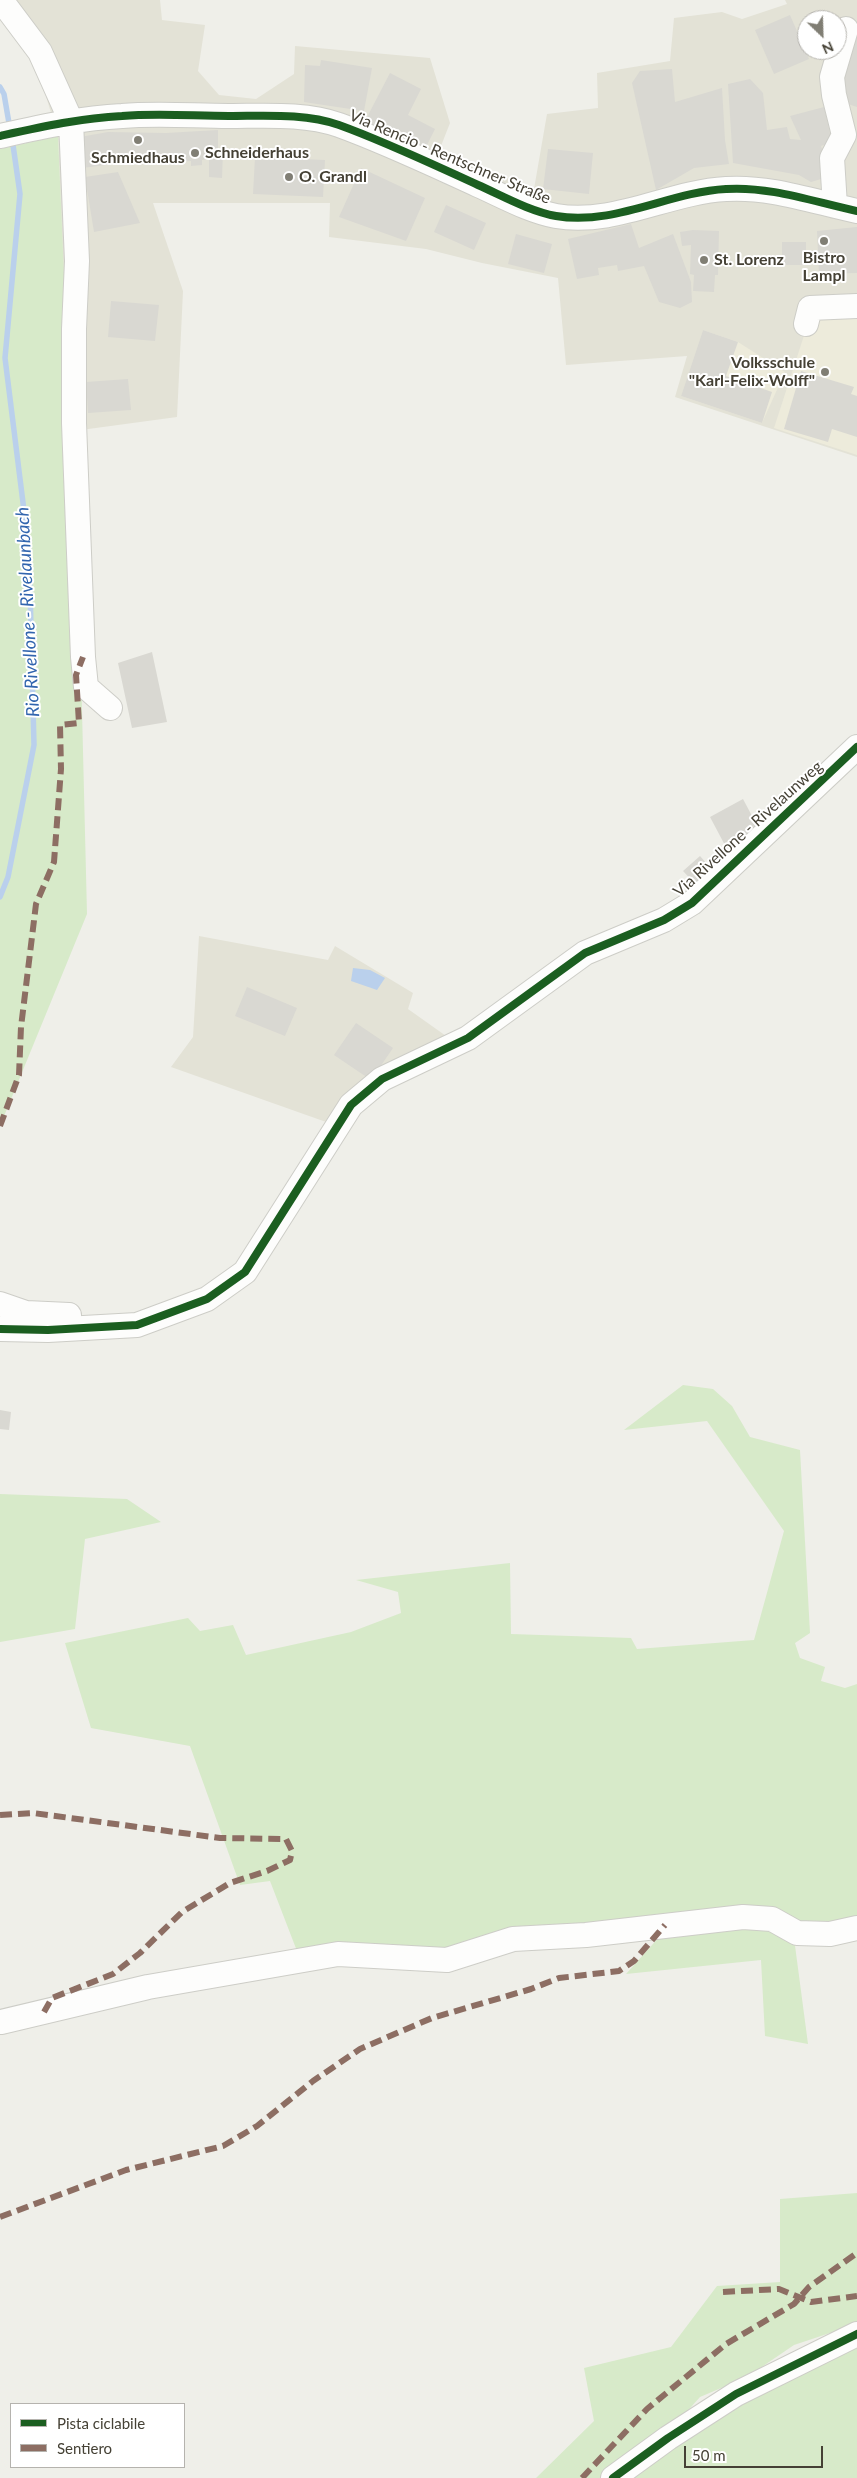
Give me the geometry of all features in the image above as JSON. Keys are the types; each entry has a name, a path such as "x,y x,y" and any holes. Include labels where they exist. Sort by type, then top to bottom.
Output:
{"street":[{"path":"1,0 40,52 65,122 77,262 74,329 74,423 83,657 86,686 110,708"},
{"name":"Via Rencio - Rentschner Straße","path":"0,136 65,122 124,116 264,116 304,118 336,124 377,140 526,207 556,216 579,218 609,214 686,195 726,189 780,193 846,208 832,158 844,135 834,95 832,77 837,60"},
{"path":"806,324 810,308 857,306"},
{"name":"Via Rivellone - Rivelaunweg","path":"0,1329 48,1330 137,1325 207,1299 245,1272 352,1105 382,1079 468,1038 585,953 664,920 692,903 857,747"},
{"path":"0,1304 26,1313 116,1317 137,1325"},
{"path":"1,2022 148,1986 338,1954 447,1960 513,1938 586,1935 743,1917 772,1919 797,1933 830,1934 857,1928"},
{"path":"614,2478 668,2438 736,2394 857,2334"}],"shaded area":[{"path":"17,0 160,0 162,20 205,25 198,71 219,95 256,99 294,74 295,46 430,58 450,123 439,151 534,189 547,114 598,108 597,73 670,61 674,18 722,12 742,19 787,4 785,0 857,0 857,457 675,397 687,356 566,365 558,278 482,263 426,249 329,237 330,203 153,203 183,291 177,417 81,430 69,429 58,136"},
{"name":"Volksschule \"Karl-Felix-Wolff\"","path":"811,314 857,316 857,455 774,428"},
{"path":"703,330 738,342 785,372 762,423 681,396"},
{"path":"199,936 328,960 335,946 413,993 408,1009 463,1048 364,1096 343,1128 171,1067 193,1037"}],"green space":[{"path":"58,136 81,670 87,914 0,1126 0,149"},
{"path":"683,1385 713,1389 732,1406 750,1437 800,1450 810,1633 795,1643 800,1658 825,1667 821,1681 845,1688 857,1684 857,1923 794,1938 808,2044 765,2036 761,1960 626,1974 661,1935 302,1964 270,1881 240,1885 190,1746 91,1728 65,1643 188,1618 200,1631 233,1625 246,1655 351,1632 401,1613 398,1592 356,1580 510,1563 511,1634 631,1638 637,1649 754,1640 784,1531 707,1421 624,1430"},
{"path":"0,1494 127,1499 161,1522 85,1539 75,1629 0,1642"},
{"path":"857,2193 857,2324 794,2345 747,2377 700,2397 684,2415 602,2478 536,2478 594,2421 584,2368 671,2347 717,2286 780,2282 780,2199"},
{"path":"857,2343 857,2478 634,2478 726,2409"}],"water":[{"path":"353,968 370,970 385,978 377,990 351,981"}],"building":[{"path":"790,15 797,31 797,60 807,60 774,74 755,30"},
{"path":"853,36 857,36 857,107 848,104 838,72 843,60 847,60 847,50"},
{"path":"321,60 372,68 364,111 304,102 305,65 320,66"},
{"path":"672,69 675,102 722,88 725,140 729,164 694,168 656,190 632,83 640,71"},
{"path":"390,73 421,89 408,115 435,129 423,153 364,123"},
{"path":"750,79 763,93 767,130 787,127 790,139 801,140 790,116 824,107 832,142 821,146 831,176 811,182 799,175 733,163 728,84"},
{"path":"218,130 218,150 223,150 222,178 209,177 209,159 202,160 202,165 191,166 191,161 169,162 169,157 82,168 80,137 108,132 166,133"},
{"path":"548,149 593,153 589,194 543,189"},
{"name":"O. Grandl","path":"255,157 325,160 323,197 253,194"},
{"path":"361,168 425,198 406,241 339,217"},
{"path":"118,172 140,223 94,232 85,177"},
{"path":"446,205 486,223 474,250 434,232"},
{"path":"631,224 639,248 673,234 691,282 692,302 680,308 659,302 644,266 618,271 617,265 598,268 599,275 577,279 568,239"},
{"path":"857,227 857,273 819,274 817,231"},
{"name":"St. Lorenz","path":"693,230 719,231 718,275 715,275 714,292 693,291 694,275 690,274 691,245 682,246 680,232"},
{"path":"516,234 552,244 544,273 508,264"},
{"path":"782,242 806,242 806,265 782,265"},
{"path":"111,301 159,305 155,341 108,337"},
{"path":"703,330 738,342 726,376 772,392 762,423 681,396"},
{"path":"801,371 854,387 851,394 857,396 857,437 832,429 828,442 784,429"},
{"path":"128,379 131,410 88,413 86,382"},
{"path":"152,652 167,722 132,728 118,663"},
{"path":"743,799 760,831 727,849 710,817"},
{"path":"700,856 715,873 698,887 683,871"},
{"path":"247,987 297,1008 285,1036 235,1016"},
{"path":"356,1023 393,1048 371,1080 334,1055"},
{"path":"0,1410 11,1412 9,1430 0,1429"}],"waterway":[{"name":"Rio Rivellone - Rivelaunbach","path":"0,87 4,94 10,129"},
{"name":"Rio Rivellone - Rivelaunbach","path":"0,897 8,877 34,745 29,551 5,358 20,194 12,138"}],"marked path":[{"path":"0,1126 19,1075 21,1027 36,904 54,862 61,769 60,725 79,723 76,675 83,657"},
{"path":"0,1815 33,1813 220,1838 286,1839 292,1851 290,1860 267,1871 230,1883 182,1912 140,1953 113,1974 52,1998 44,2012"},
{"path":"0,2217 126,2170 223,2146 257,2126 313,2081 360,2049 432,2018 531,1989 559,1978 619,1971 634,1961 665,1925"},
{"path":"582,2478 647,2409 726,2344 794,2304 809,2287 857,2253"},
{"path":"723,2292 779,2289 811,2302 857,2296"}],"cycle path":[{"path":"0,136 76,121 135,115 299,117 339,125 409,153 516,203 556,216 578,218 620,213 705,191 726,189 775,192 857,211"},
{"path":"0,1329 48,1330 137,1325 207,1299 245,1272 351,1105 382,1079 468,1038 585,953 664,920 692,903 857,747"},
{"path":"613,2478 668,2438 736,2394 857,2334"}],"place":[{"name":"Schmiedhaus","path":"138,140"},
{"name":"Schneiderhaus","path":"195,153"},
{"name":"O. Grandl","path":"289,177"},
{"name":"Bistro Lampl","path":"824,241"},
{"name":"St. Lorenz","path":"704,260"},
{"name":"Volksschule \"Karl-Felix-Wolff\"","path":"825,372"}]}
